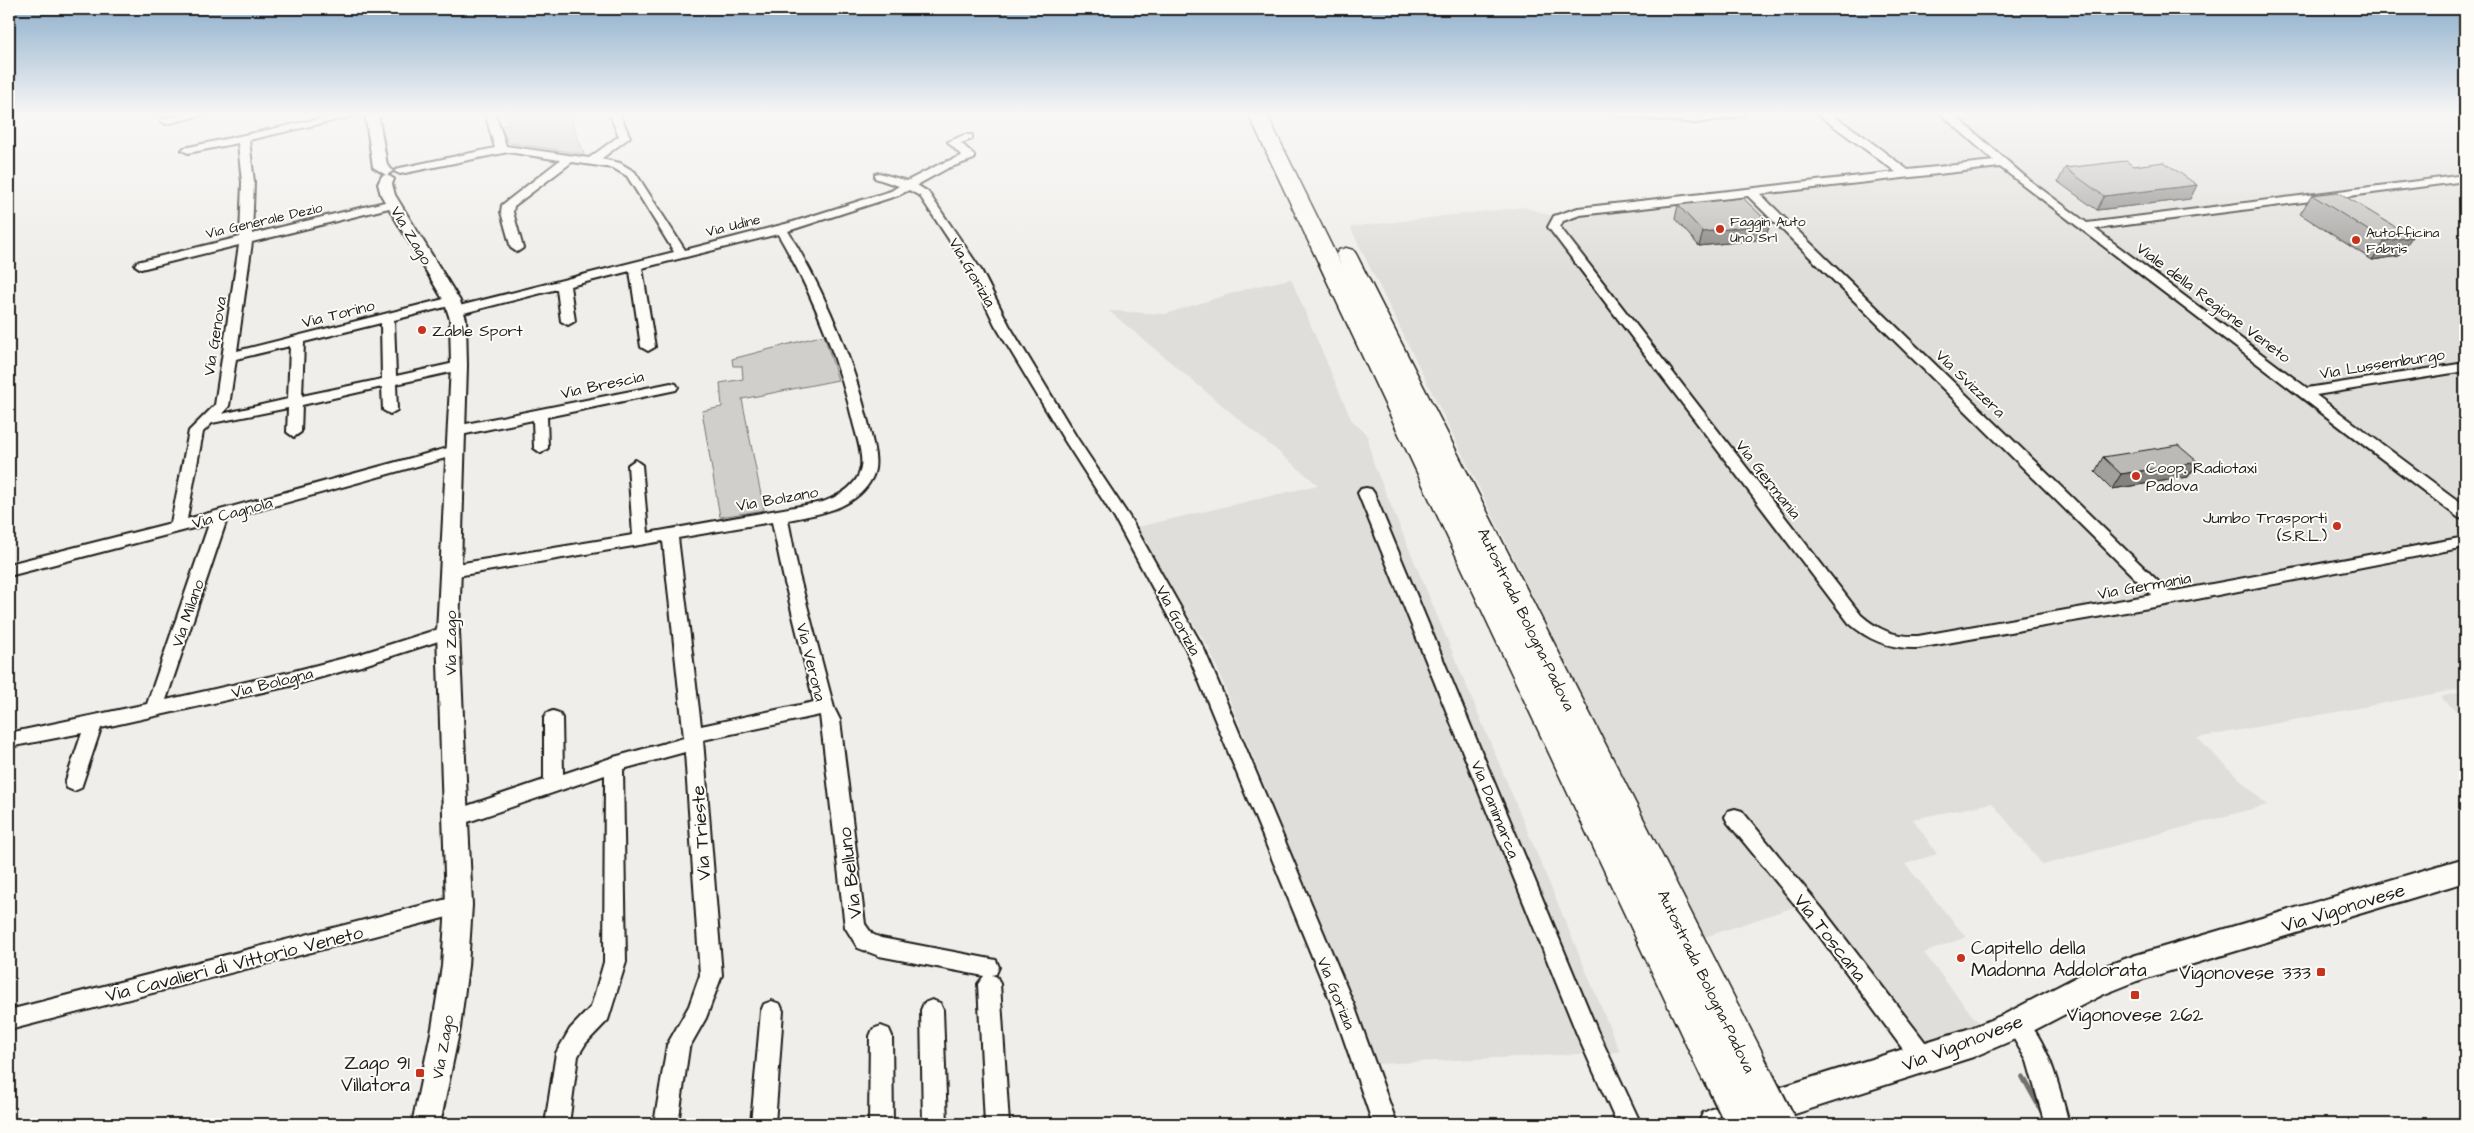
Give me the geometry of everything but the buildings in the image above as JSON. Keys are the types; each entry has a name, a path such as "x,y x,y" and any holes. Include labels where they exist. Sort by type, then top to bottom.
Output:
{"highway":[{"name":"Autostrada Bologna-Padova","path":"1283,166 1733,1067 1779,1124"},
{"name":"Autostrada Bologna-Padova","path":"1301,166 1733,1067 1744,1124"}],"main road":[{"name":"Via Vigonovese","path":"1714,1124 1924,1059 2016,1024 2070,994 2136,968 2465,870"}],"street":[{"name":"Via Genova","path":"178,526 196,431 222,406 246,240 248,182 246,166"},
{"name":"Via Zago","path":"380,166 391,174 386,191 454,306 459,366 448,632 459,905 455,966 446,1028 426,1124"},
{"path":"391,174 428,166"},
{"path":"517,248 507,212 508,205 560,166"},
{"path":"611,166 628,170 681,253"},
{"name":"Via Udine","path":"454,306 562,285 681,253 781,229 871,201 910,186 918,179 944,166"},
{"path":"1895,166 1906,174"},
{"name":"Via Germania","path":"1977,166 1752,194 1578,212 1558,219 1554,227 1863,627 1882,638 1905,643 2166,598 2465,542"},
{"name":"Viale della Regione Veneto","path":"2006,166 2465,514"},
{"name":"Via Gorizia","path":"879,176 910,186 924,194 975,270 1002,325 1070,438 1122,518 1195,649 1343,1005 1385,1124"},
{"path":"2085,227 2465,178"},
{"name":"Via Svizzera","path":"1752,194 2166,598"},
{"name":"Via Generale Dezio","path":"141,265 393,204"},
{"name":"Via Bolzano","path":"451,571 824,508 840,501 857,490 866,479 868,466 848,375 838,342 800,258 781,229"},
{"path":"635,265 648,347"},
{"path":"562,285 568,321"},
{"name":"Via Torino","path":"228,357 388,319 454,306"},
{"name":"Via Torino","path":"388,319 390,410"},
{"name":"Via Torino","path":"294,432 297,342"},
{"path":"209,418 219,419 459,366"},
{"name":"Via Lussemburgo","path":"2305,392 2465,367"},
{"name":"Via Brescia","path":"456,441 540,414 671,387"},
{"path":"540,414 541,448"},
{"name":"Via Cagnola","path":"9,570 220,516 456,441"},
{"path":"635,465 641,539"},
{"name":"Via Danimarca","path":"1366,493 1588,1034 1628,1124"},
{"name":"Via Milano","path":"154,710 220,516"},
{"name":"Via Verona","path":"456,818 693,739 813,708 825,708 791,575 779,516"},
{"name":"Via Trieste","path":"666,1124 678,1045 698,1010 711,975 693,739 670,535"},
{"name":"Via Bologna","path":"9,740 154,710 361,660 448,632"},
{"name":"Via Belluno","path":"825,708 831,720 854,927 865,940 879,947 989,976"},
{"path":"553,718 554,784"},
{"path":"74,783 94,723"},
{"path":"557,1124 567,1053 578,1036 600,1013 615,962 614,764"},
{"name":"Via Toscana","path":"1735,817 1817,917 1924,1059"},
{"name":"Via Cavalieri di Vittorio Veneto","path":"9,1020 459,905"},
{"path":"989,976 997,1124"},
{"path":"932,1010 935,1124"},
{"path":"764,1124 772,1011"},
{"path":"2016,1024 2031,1044 2043,1076 2056,1124"},
{"path":"881,1036 881,1124"}],"shaded area":[{"path":"1895,166 2465,166 2465,688 2197,738 2267,805 2043,865 1992,803 1913,819 1937,854 1905,864 1966,937 1924,953 1972,1015 1997,1041 1904,1045 1797,906 1702,938 1350,227 1523,207 1551,215 1903,172"},
{"path":"1291,279 1351,419 1367,435 1374,465 1620,1052 1377,1064 1209,648 1133,528 1318,485 1109,311 1165,314 1249,288"},
{"path":"824,335 838,380 742,399 764,510 720,517 702,411 722,407 720,383 743,379 742,366 733,366 732,359"},
{"path":"2465,691 2465,718 2440,697"}],"waterway":[{"path":"2023,1077 2043,1113"}],"place":[{"name":"Faggin Auto Uno Srl","path":"1720,229"},
{"name":"Autofficina Fabris","path":"2356,240"},
{"name":"Zable Sport","path":"422,330"},
{"name":"Coop. Radiotaxi Padova","path":"2136,476"},
{"name":"Jumbo Trasporti (S.R.L.)","path":"2337,526"},
{"name":"Capitello della Madonna Addolorata","path":"1961,958"},
{"name":"Vigonovese 333","path":"2321,972"},
{"name":"Vigonovese 262","path":"2135,995"},
{"name":"Zago 91 Villatora","path":"420,1073"}]}
